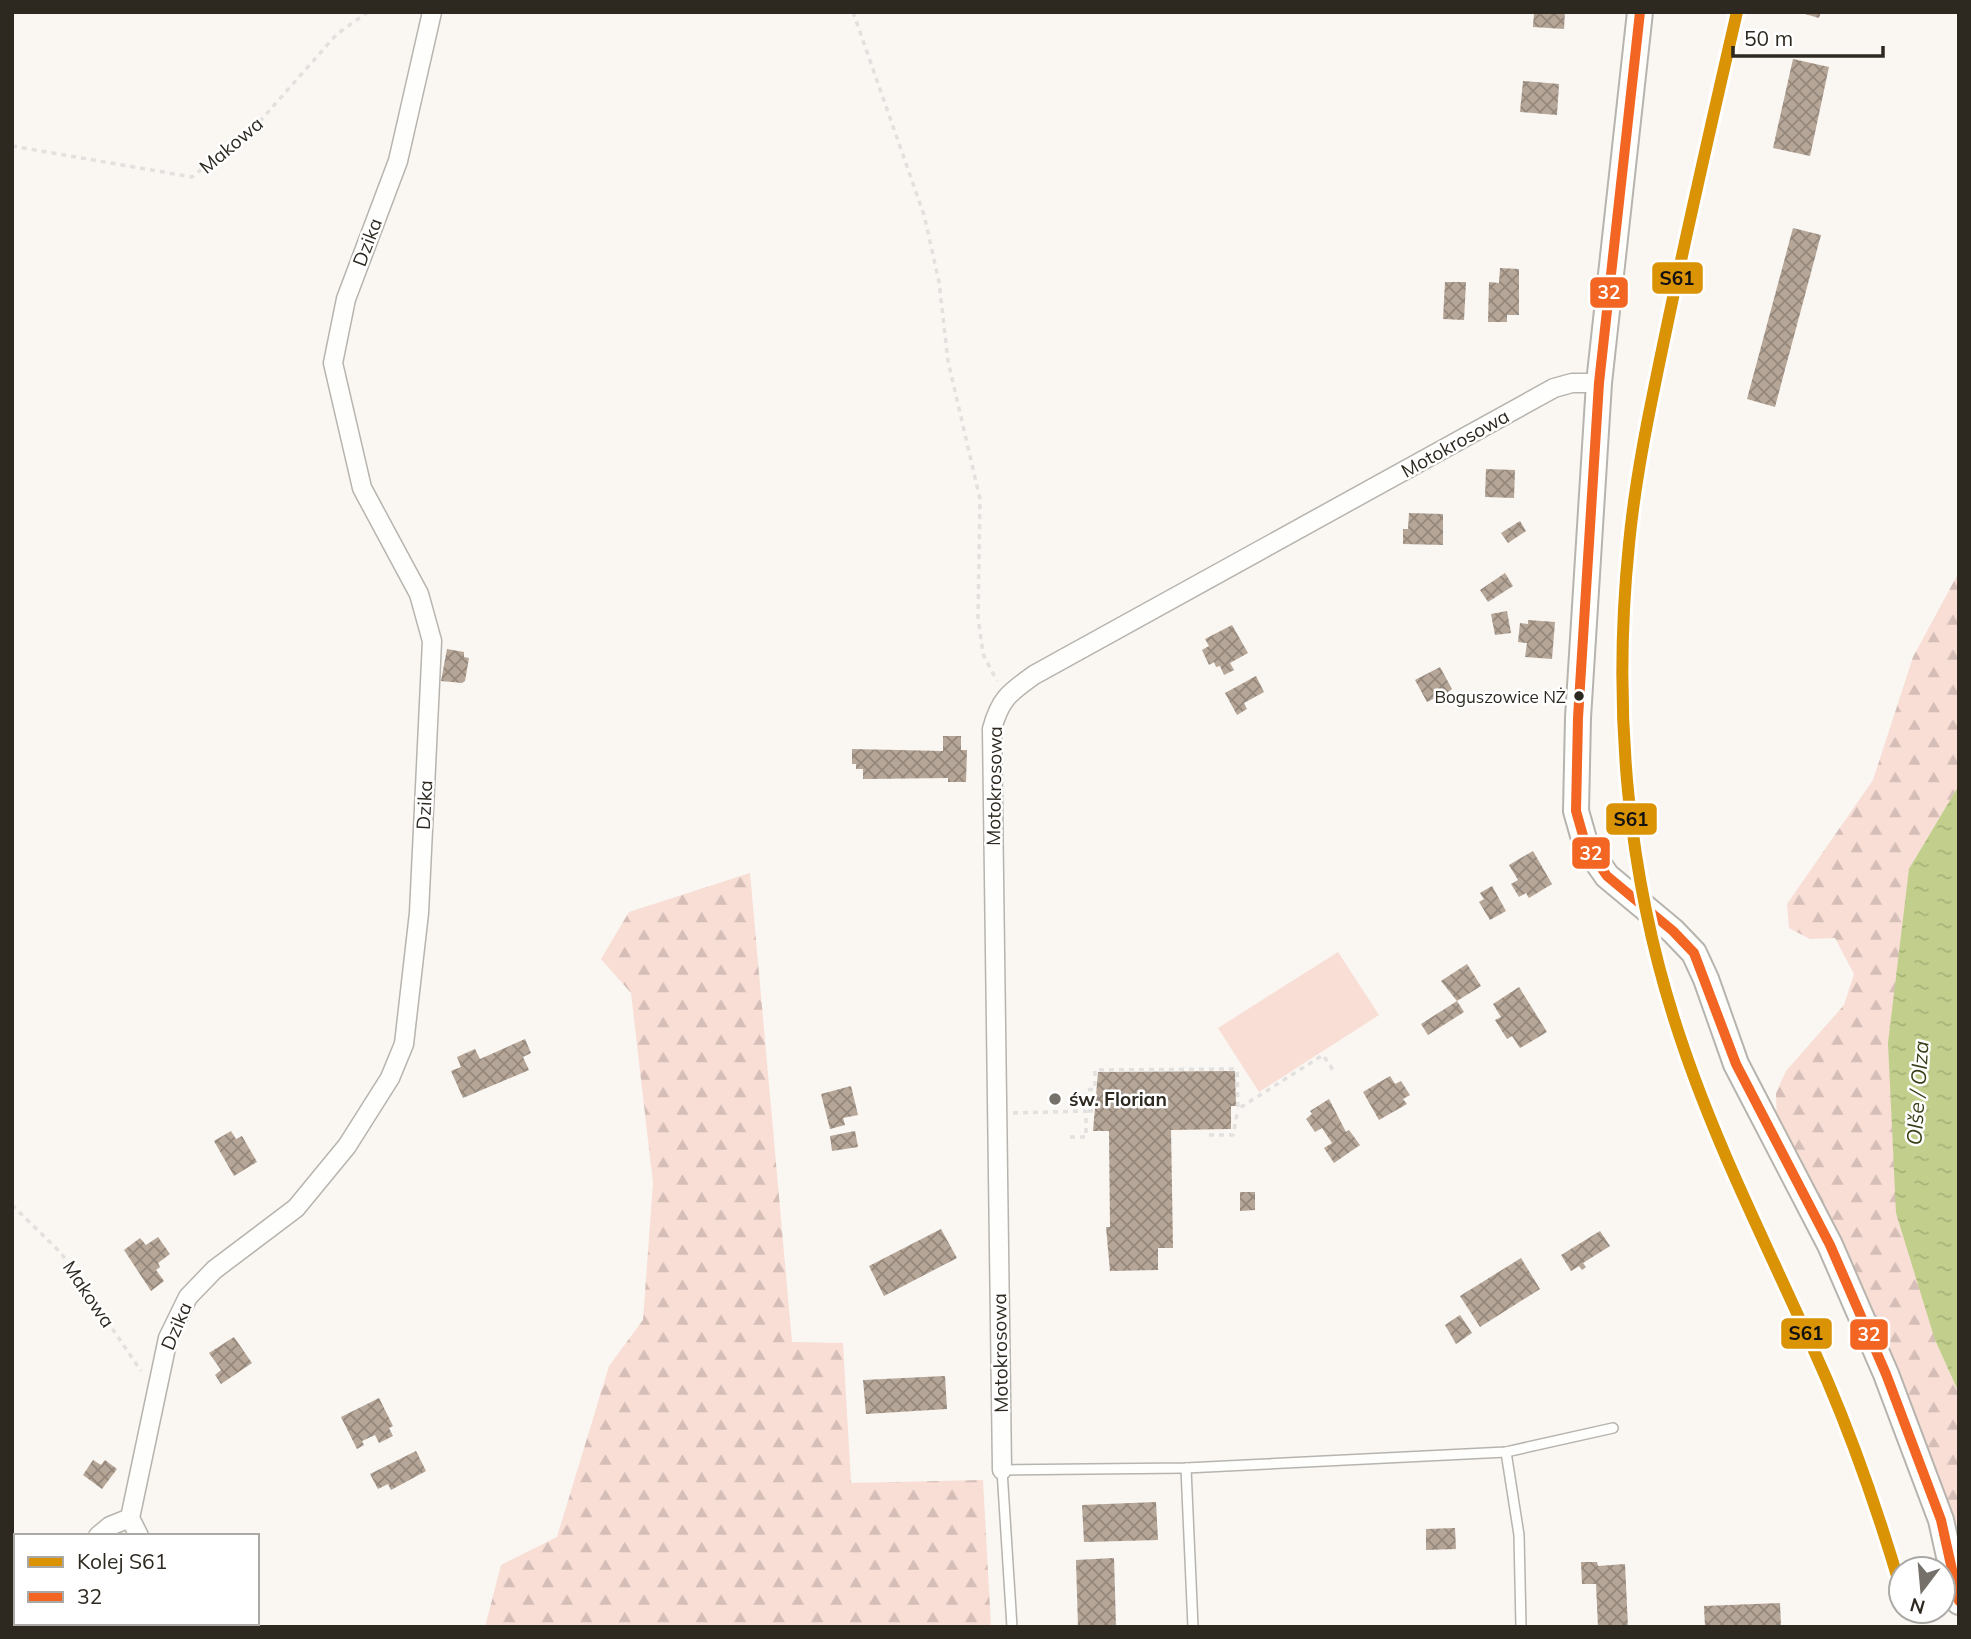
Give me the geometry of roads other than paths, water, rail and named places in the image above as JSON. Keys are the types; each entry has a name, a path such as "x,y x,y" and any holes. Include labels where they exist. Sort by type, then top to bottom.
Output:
{"street":[{"name":"Dzika","path":"130,1518 146,1452 167,1338 188,1297 214,1270 296,1208 347,1146 390,1078 404,1044 419,913 432,642 419,594 362,488 333,363 346,299 398,161 432,12"},
{"path":"1640,12 1599,383 1576,811 1586,846 1607,876 1673,931 1694,953 1736,1064 1825,1234 1886,1374 1941,1520 1959,1602"},
{"name":"Motokrosowa","path":"1002,1470 992,729 998,708 1009,693 1034,675 1555,388 1572,383 1599,383"},
{"path":"100,1534 110,1526 130,1518 137,1534"}],"lane":[{"path":"1012,1627 1002,1470 1186,1468 1506,1452 1613,1428"},
{"path":"1506,1452 1519,1535 1521,1627"},
{"path":"1186,1468 1193,1627"}],"water":[{"name":"Olše / Olza","path":"1959,785 1959,1393 1935,1340 1896,1213 1888,1043 1909,869"}],"rail line":[{"name":"S61","path":"1737,12 1675,287 1636,489 1624,606 1622,669 1628,795 1648,919 1663,980 1696,1084 1731,1169 1838,1406 1891,1555"}],"place":[{"name":"Boguszowice NŻ","path":"1579,696"},
{"name":"św. Florian","path":"1055,1099"}]}
